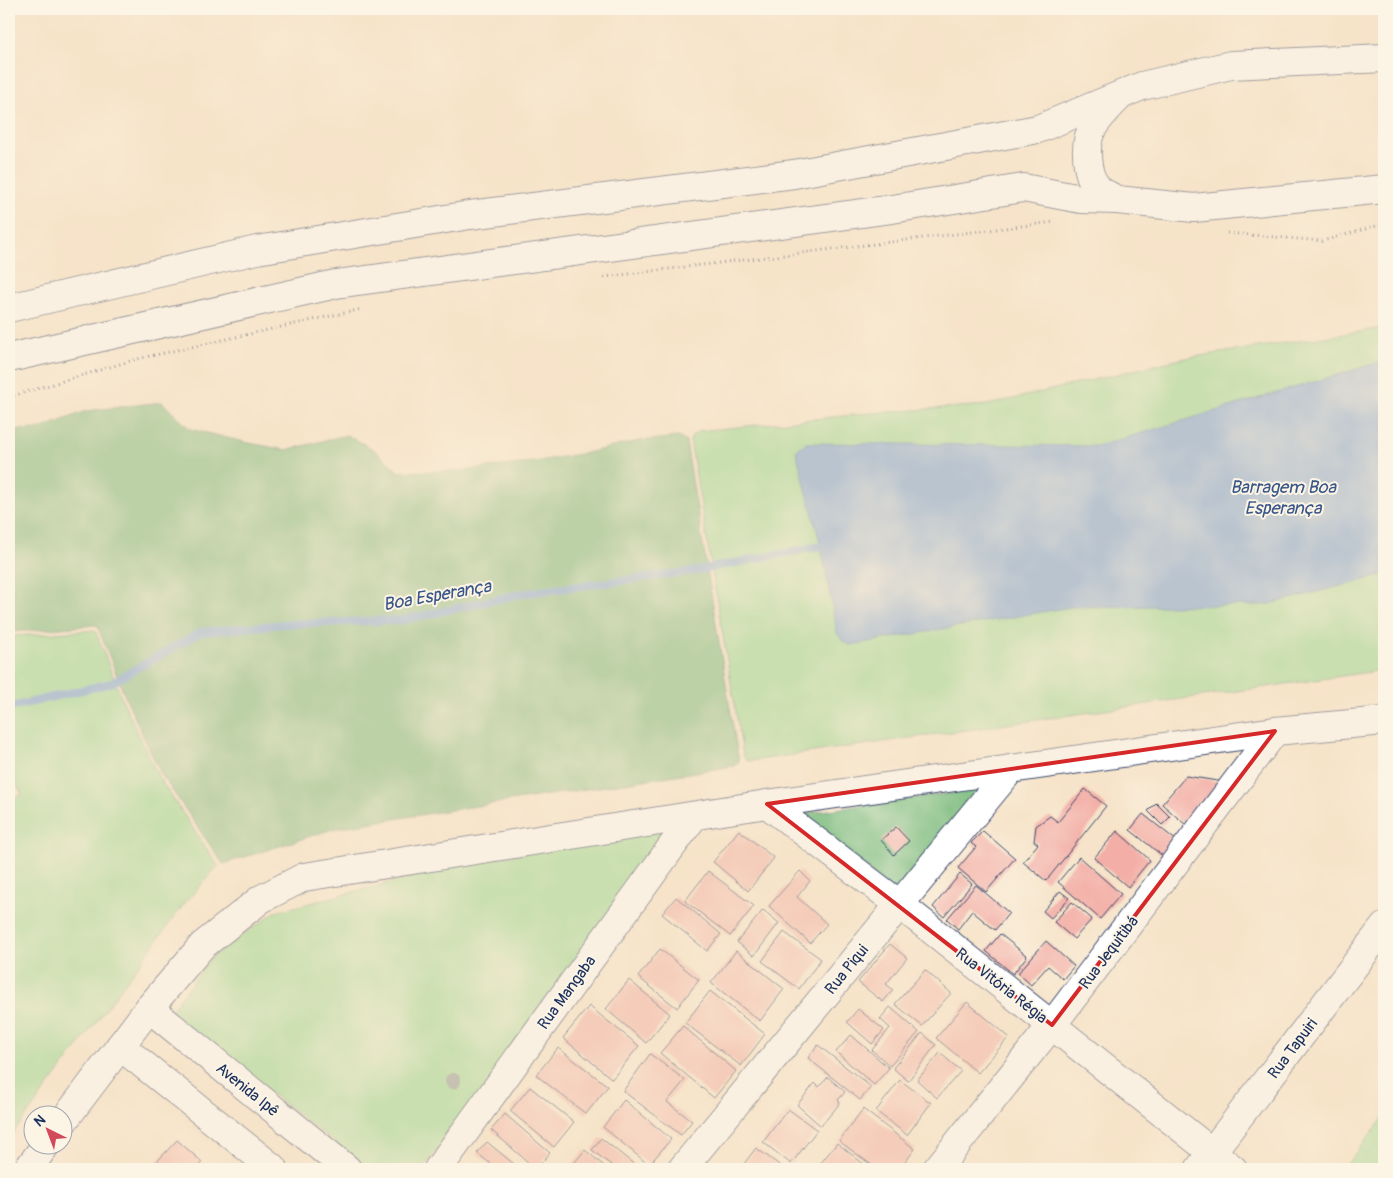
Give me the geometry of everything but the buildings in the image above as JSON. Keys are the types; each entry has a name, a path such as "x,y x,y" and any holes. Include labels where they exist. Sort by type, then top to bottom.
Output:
{"street":[{"path":"9,308 257,250 470,215 794,174 1038,129 1142,86 1231,65 1384,58"},
{"path":"1117,200 1097,187 1088,169 1086,151 1090,132 1105,111 1122,94"},
{"path":"9,358 336,284 882,210 1023,188 1081,199 1117,200 1194,208 1384,189"},
{"path":"72,1109 149,1008 202,946 261,899 304,876 1011,768 1275,731 1384,721"},
{"name":"Rua Jequitibá","path":"937,1169 1052,1025 1275,731"},
{"name":"Rua Piqui","path":"682,1169 1011,768"},
{"name":"Rua Vitória Régia","path":"767,804 899,904 1052,1025 1205,1161 1233,1169"},
{"name":"Rua Mangaba","path":"438,1169 694,816"},
{"name":"Rua Tapuiri","path":"1205,1161 1384,926"},
{"name":"Avenida Ipê","path":"149,1008 347,1169"},
{"path":"120,1046 274,1169"},
{"path":"28,1169 38,1156"}],"path":[{"path":"601,277 1056,222"},
{"path":"1223,233 1322,241 1384,224"},
{"path":"9,397 137,359 365,308"}],"highlighted area":[{"path":"1275,731 1052,1025 767,804"}],"green space":[{"path":"1384,328 1384,670 750,761 746,760 743,755 690,440 693,435 699,431 871,413 988,405 1180,359"},
{"path":"162,402 190,429 286,450 347,435 373,449 399,472 459,471 521,464 586,453 639,441 679,437 686,442 739,762 734,766 336,828 223,864 161,774 124,694 97,625 12,632 9,640 9,430 40,429 86,411"},
{"path":"95,630 121,697 158,776 218,866 184,904 34,1106 22,1106 22,1122 9,1139 9,802 22,794 9,771 9,651 15,636"},
{"path":"979,789 896,894 800,814"},
{"path":"677,829 517,1046 423,1169 369,1169 168,1014 212,957 275,912 474,861"},
{"path":"1384,1117 1384,1169 1343,1169"}],"water":[{"name":"Barragem Boa Esperança","path":"1384,361 1384,575 1266,605 1071,607 850,645 843,641 837,633 821,546 796,451 805,443 1098,446"}],"waterway":[{"name":"Boa Esperança","path":"9,706 111,683 201,632 285,624 403,620 520,594 695,571 821,546"}]}
